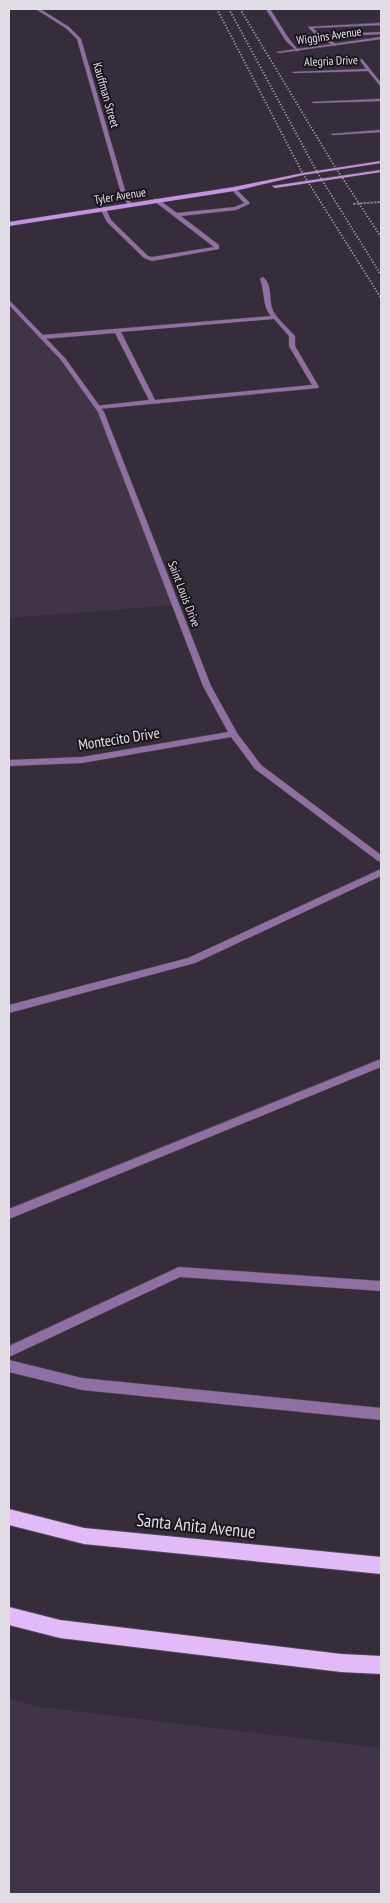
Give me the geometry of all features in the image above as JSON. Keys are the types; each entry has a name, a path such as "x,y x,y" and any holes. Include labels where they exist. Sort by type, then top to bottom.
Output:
{"main road":[{"name":"Tyler Avenue","path":"234,189 310,173 381,162"},
{"name":"Tyler Avenue","path":"9,224 156,200 234,189 296,184 381,171"},
{"name":"Santa Anita Avenue","path":"9,1517 84,1536 381,1566"},
{"path":"9,1616 60,1629 341,1663 381,1665"}],"street":[{"name":"Kauffman Street","path":"39,9 68,28 79,39 125,197 131,204"},
{"path":"268,9 287,40 298,50"},
{"path":"335,45 319,36 310,26 381,24"},
{"path":"319,36 381,33"},
{"name":"Wiggins Avenue","path":"279,52 381,38"},
{"path":"362,60 381,86"},
{"name":"Alegria Drive","path":"294,72 368,70"},
{"path":"314,102 381,100"},
{"path":"333,134 381,131"},
{"path":"176,215 236,208 247,203 234,189"},
{"path":"103,208 109,221 146,257 152,259 216,248 217,246 202,234 156,200"},
{"path":"98,407 316,387 292,346 292,336 269,310 267,288 263,279"},
{"name":"Saint Louis Drive","path":"9,302 63,359 98,407 129,480 207,686 233,734 258,767 381,859"},
{"path":"42,337 276,317"},
{"path":"118,332 153,402"},
{"name":"Montecito Drive","path":"9,763 82,760 233,734"},
{"path":"9,1009 191,961 381,872"},
{"path":"9,1214 381,1063"},
{"path":"9,1352 179,1272 381,1286"},
{"path":"9,1366 82,1384 381,1414"}],"path":[{"path":"354,204 381,202"}],"shaded area":[{"path":"13,306 63,359 101,412 176,605 9,618 9,307"},
{"path":"9,1699 40,1707 381,1748 381,1894 9,1894"}],"railway":[{"path":"217,9 303,174 381,298"},
{"path":"229,9 317,172 381,275"},
{"path":"240,9 332,162 381,237"}]}
